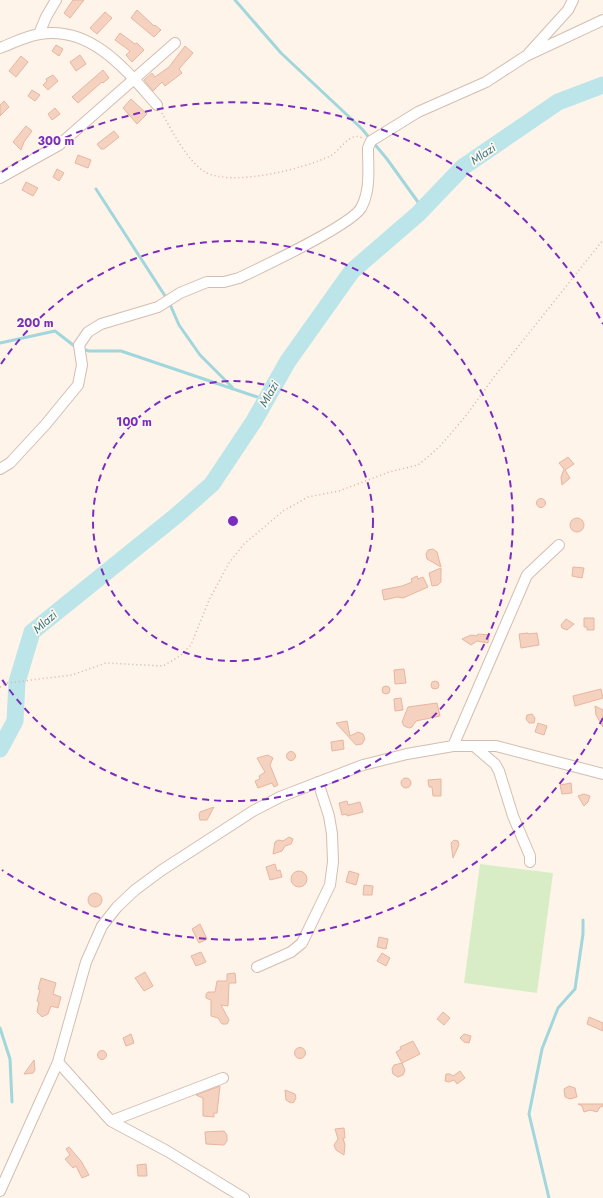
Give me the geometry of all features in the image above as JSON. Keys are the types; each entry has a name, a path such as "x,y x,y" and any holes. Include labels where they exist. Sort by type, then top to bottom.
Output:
{"street":[{"path":"39,34 46,17 56,0"},
{"path":"526,56 568,10 573,0"},
{"path":"0,469 10,463 78,385 82,365 79,345 88,332 101,324 158,308 180,293 207,282 224,282 239,278 344,224 360,209 367,194 368,148 371,142 418,112 486,82 526,56 603,20"},
{"path":"0,48 39,34 68,34 98,46 133,78 157,105"},
{"path":"0,178 59,145 133,78 175,43"},
{"path":"453,746 527,575 559,545"},
{"path":"0,1191 58,1062 86,962 102,926 117,907 135,890 162,870 253,811 280,797 363,765 407,754 453,746 508,748 603,774"},
{"path":"474,746 495,764 499,771 513,816 530,856 530,862"},
{"path":"257,967 291,952 302,943 330,885 333,862 332,834 329,816 318,782"},
{"path":"58,1062 111,1121 167,1151 244,1198"},
{"path":"111,1121 223,1078"}],"path":[{"path":"157,105 177,140 197,166 206,172 224,177 269,175 313,164 332,155 351,138 356,136 363,139 368,148"},
{"path":"0,687 7,683 72,675 106,663 162,666 180,656 191,645 209,600 228,563 244,544 283,511 308,497 339,491 389,472 418,465 429,456 440,446 465,417 494,377 603,240"}],"green space":[{"path":"480,864 553,873 537,993 464,983"}],"building":[{"path":"73,0 84,0 70,18 64,13"},
{"path":"137,10 154,26 155,25 161,30 154,37 131,18"},
{"path":"105,12 112,18 97,34 90,28"},
{"path":"120,33 135,44 137,43 144,50 132,62 126,55 130,51 115,40"},
{"path":"56,45 63,49 59,56 52,51"},
{"path":"185,46 193,53 179,69 182,73 165,86 162,82 153,91 144,80 152,73 155,77 169,67"},
{"path":"80,55 86,64 76,71 70,62"},
{"path":"21,56 28,62 16,77 9,71"},
{"path":"103,70 109,78 103,83 102,82 78,103 72,97"},
{"path":"53,75 58,81 48,90 43,85 47,81 46,79"},
{"path":"32,90 40,95 35,101 28,96"},
{"path":"131,99 147,114 137,124 123,108"},
{"path":"4,101 9,107 0,116 0,105"},
{"path":"55,108 60,114 52,120 48,114"},
{"path":"26,126 32,131 24,142 21,150 13,142"},
{"path":"114,131 119,137 104,149 101,149 97,144"},
{"path":"78,155 91,160 88,168 75,163"},
{"path":"57,169 64,173 59,181 53,177"},
{"path":"26,182 38,188 33,196 22,190"},
{"path":"568,457 574,464 565,470 570,478 562,485 561,477 564,469 559,463"},
{"path":"541,498 546,503 541,508 536,503"},
{"path":"574,518 580,518 584,522 584,528 580,532 574,532 570,528 570,522"},
{"path":"433,549 437,552 441,567 427,559 426,554 428,550"},
{"path":"573,567 584,568 582,578 572,576"},
{"path":"441,568 441,582 438,585 432,586 429,573"},
{"path":"417,576 418,579 423,577 428,587 403,598 397,597 384,600 382,590 402,586 412,582 411,579"},
{"path":"584,618 594,618 594,630 587,630 587,627 584,627"},
{"path":"566,619 574,624 567,630 562,628 561,625"},
{"path":"537,633 539,645 521,648 519,634"},
{"path":"478,634 489,635 488,643 477,641 471,645 462,639 471,635 477,636"},
{"path":"404,669 406,683 395,684 394,670"},
{"path":"433,681 437,681 439,685 437,689 433,689 431,687 431,683"},
{"path":"384,686 388,686 390,690 388,694 384,694 382,692 382,688"},
{"path":"601,689 603,698 575,706 573,696"},
{"path":"401,698 403,710 395,711 394,699"},
{"path":"437,703 440,716 416,721 412,727 409,728 404,726 402,722 408,707"},
{"path":"595,706 603,710 603,727 596,715"},
{"path":"532,714 535,718 534,723 529,723 526,719 527,715"},
{"path":"347,721 350,736 358,732 363,734 365,739 362,744 356,745 336,723"},
{"path":"538,723 547,726 544,735 535,732"},
{"path":"343,740 344,749 332,751 331,742"},
{"path":"291,751 296,756 291,761 286,756"},
{"path":"268,755 273,758 270,765 278,785 274,787 272,783 258,788 255,781 260,779 259,776 265,772 257,758"},
{"path":"406,778 411,783 406,788 401,783"},
{"path":"441,779 441,796 433,796 432,787 429,787 428,780"},
{"path":"571,783 572,793 562,794 560,785"},
{"path":"584,794 590,796 588,802 584,806 578,796"},
{"path":"347,801 348,805 360,802 363,812 347,816 347,814 342,815 339,803"},
{"path":"214,807 207,820 200,820 200,812"},
{"path":"289,837 293,839 291,844 285,846 282,851 273,854 275,842 278,840 283,841"},
{"path":"454,840 458,841 459,845 453,858 451,843"},
{"path":"275,864 277,871 280,870 282,877 270,880 266,867"},
{"path":"299,871 306,876 307,879 302,886 299,887 292,882 291,879 296,872"},
{"path":"349,871 359,874 356,885 346,882"},
{"path":"364,885 373,886 372,895 363,895"},
{"path":"92,893 98,893 102,897 102,903 98,907 92,907 88,903 88,897"},
{"path":"200,924 207,939 199,943 192,929"},
{"path":"379,937 388,939 386,949 377,947"},
{"path":"201,952 206,962 196,966 191,956"},
{"path":"382,953 390,958 386,966 377,961"},
{"path":"145,972 153,986 144,991 135,978"},
{"path":"235,973 236,983 229,983 228,1006 221,1005 229,1020 227,1024 222,1024 218,1018 211,1016 211,1000 206,998 206,994 208,992 215,992 217,981 227,981 227,974"},
{"path":"41,978 56,983 53,994 61,997 58,1008 51,1006 48,1014 42,1017 37,1012 39,1002 37,1001 40,990 38,989"},
{"path":"443,1012 450,1018 444,1025 437,1019"},
{"path":"589,1017 603,1023 603,1031 587,1024"},
{"path":"131,1034 134,1043 126,1046 123,1038"},
{"path":"464,1034 471,1036 469,1043 464,1042 460,1038"},
{"path":"413,1041 420,1054 402,1063 396,1052 401,1049 400,1047"},
{"path":"298,1048 302,1048 304,1049 304,1057 298,1058 295,1055 295,1051"},
{"path":"102,1050 107,1055 102,1060 97,1055"},
{"path":"34,1060 35,1070 33,1073 24,1074"},
{"path":"402,1063 405,1070 403,1075 398,1077 393,1074 392,1069 394,1065"},
{"path":"460,1071 465,1078 457,1084 454,1080 449,1082 445,1081 446,1074 453,1076"},
{"path":"220,1086 217,1113 214,1113 214,1117 203,1116 203,1098 196,1095"},
{"path":"569,1086 575,1088 577,1097 570,1099 565,1097 564,1089"},
{"path":"285,1090 295,1094 296,1098 294,1102 291,1103 286,1100"},
{"path":"578,1104 603,1104 603,1106 600,1107 597,1112 590,1110 584,1112 582,1106"},
{"path":"344,1128 344,1155 336,1150 334,1145 338,1139 335,1129"},
{"path":"224,1131 227,1135 227,1141 224,1145 206,1144 205,1132"},
{"path":"69,1147 81,1161 89,1175 82,1178 76,1166 73,1168 65,1159 70,1155 66,1149"},
{"path":"146,1164 147,1176 138,1176 137,1165"}],"waterway":[{"path":"235,0 281,53 362,129 387,159 423,209"},
{"name":"Mlazi","path":"0,749 15,721 17,682 32,632 177,515 212,484 254,421 288,361 352,271 418,214 463,167 558,102 603,85"},
{"path":"96,189 169,302 179,325 200,355 232,387"},
{"path":"0,343 55,331 77,348"},
{"path":"82,349 89,351 121,351 266,400"},
{"path":"549,1198 529,1114 542,1049 558,1008 575,989 583,934 583,920"},
{"path":"0,1028 10,1059 12,1102"}]}
